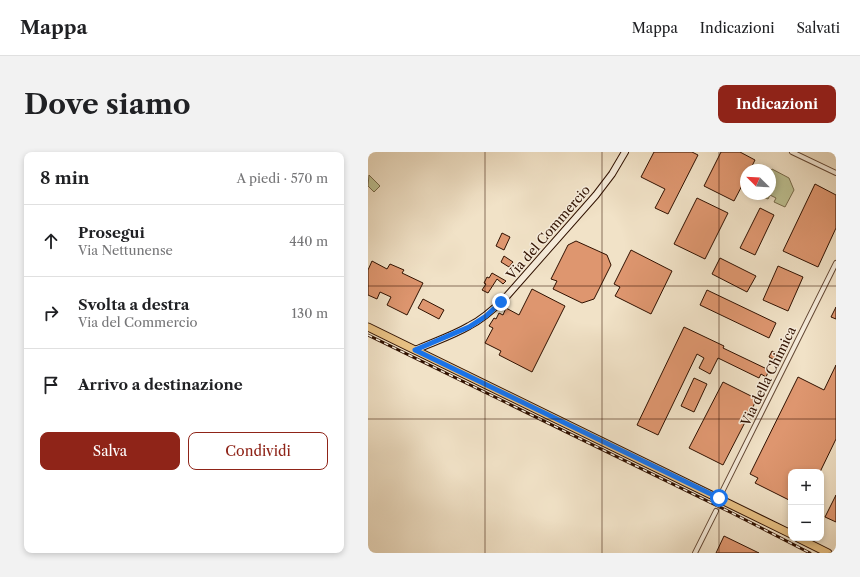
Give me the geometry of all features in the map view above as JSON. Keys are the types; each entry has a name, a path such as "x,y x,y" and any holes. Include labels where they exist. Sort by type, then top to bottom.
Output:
{"main road":[{"path":"368,326 788,532"},
{"path":"804,541 828,553"}],"street":[{"name":"Via del Commercio","path":"415,350 469,327 486,316 496,307 592,200 610,177 625,152"},
{"path":"792,152 836,173"},
{"name":"Via della Chimica","path":"719,498 836,263"},
{"path":"695,553 716,512"}],"green space":[{"path":"776,171 789,178 794,190 785,207 774,202 776,200"},
{"path":"369,175 380,186 374,192 368,186"}],"building":[{"path":"654,152 692,152 698,155 668,214 655,208 665,189 641,177"},
{"path":"721,152 740,152 755,160 753,164 740,164 740,190 734,201 704,186"},
{"path":"815,184 836,195 836,228 818,267 783,251"},
{"path":"697,198 728,213 705,259 674,244"},
{"path":"760,208 774,215 755,255 740,248"},
{"path":"502,233 510,237 504,250 496,246"},
{"path":"576,241 607,255 611,265 594,299 582,303 553,289 557,281 551,279 568,245"},
{"path":"631,250 672,271 651,314 615,296 620,287 614,284"},
{"path":"504,256 513,262 509,267 501,262"},
{"path":"720,258 756,276 747,292 712,274"},
{"path":"372,261 387,269 390,264 404,270 402,273 423,283 407,315 387,305 391,297 380,292 377,299 368,295 368,270"},
{"path":"778,266 803,277 788,311 763,300"},
{"path":"492,273 506,281 503,284 497,279 488,293 482,290 486,284 484,283 487,277 489,278"},
{"path":"532,289 565,306 532,372 499,355 501,351 485,343 493,328 489,326 494,318 496,319 499,313 503,315 506,308 519,315"},
{"path":"707,290 776,323 769,338 700,305"},
{"path":"423,299 444,310 439,319 418,308"},
{"path":"836,307 836,319 831,317"},
{"path":"684,327 769,370 766,377 761,374 759,378 718,358 710,374 699,368 704,358 697,354 658,435 637,425"},
{"path":"772,351 778,354 775,360 769,357"},
{"path":"836,365 836,439 821,469 788,469 788,500 755,483 758,478 750,474 798,377 824,390"},
{"path":"694,378 707,384 694,412 681,406"},
{"path":"723,382 757,399 723,465 689,448"},
{"path":"836,495 836,522 825,517"},
{"path":"724,536 759,553 716,553"}],"railway":[{"path":"368,335 732,513 810,553"}],"route":[{"path":"501,302 486,316 469,327 415,350 719,498"}]}
